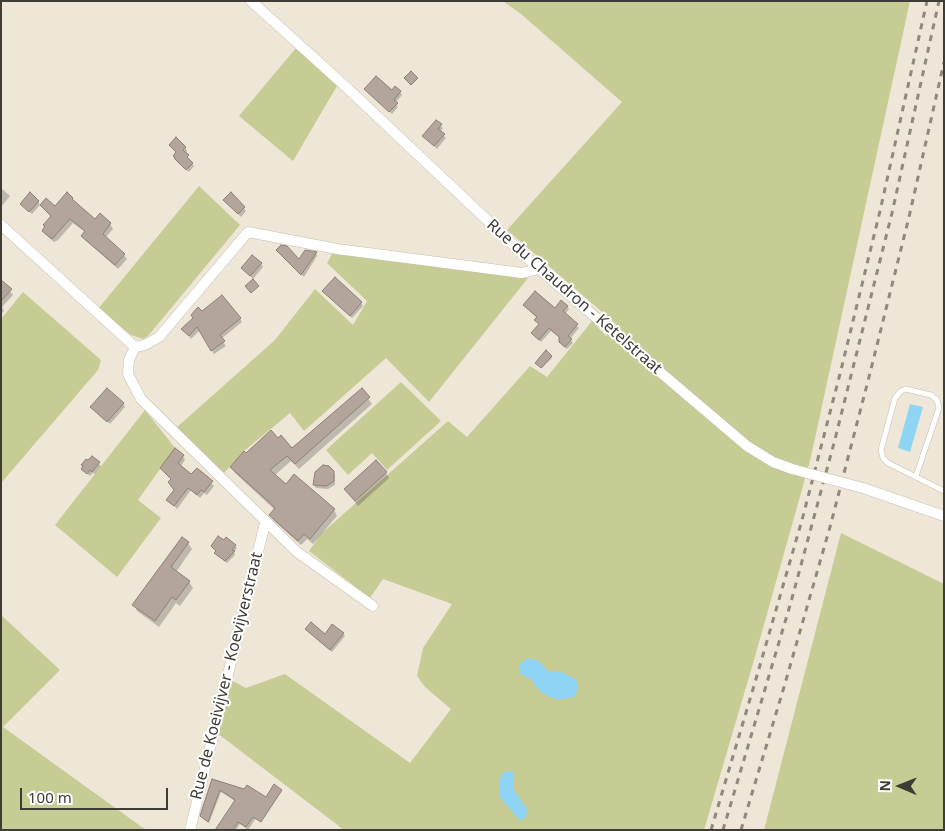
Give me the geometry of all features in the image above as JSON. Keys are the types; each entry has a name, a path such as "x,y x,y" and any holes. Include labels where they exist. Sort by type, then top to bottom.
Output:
{"street":[{"name":"Rue du Chaudron - Ketelstraat","path":"251,1 539,269 747,446 773,462 792,469 862,488 944,516"},
{"path":"1,225 135,346 145,345 159,337 248,232 337,249 522,273 539,269"},
{"path":"135,346 129,360 128,374 141,399 297,552 374,606"},
{"name":"Rue de Koeivijver - Koevijverstraat","path":"190,830 265,522"}],"lane":[{"path":"916,476 939,408 937,400 931,396 906,389 901,391 895,398 881,450 883,458 888,463 944,491"}],"green space":[{"path":"503,1 910,1 810,461 704,830 344,830 217,733 231,680 246,688 285,674 410,763 451,709 425,687 417,676 423,648 452,604 383,579 370,598 309,551 321,534 448,421 467,437 530,366 547,377 592,321 606,336 616,324 507,230 622,102 521,14"},
{"path":"296,48 337,86 293,161 239,116"},
{"path":"199,186 240,225 148,336 143,339 131,335 98,309"},
{"path":"333,252 485,270 528,278 429,402 386,358 304,431 290,413 244,451 224,473 176,428 275,340 315,289 353,325 367,301 327,263"},
{"path":"23,292 101,360 98,370 2,482 1,319"},
{"path":"401,382 441,421 387,470 372,453 348,475 326,450"},
{"path":"145,410 175,448 138,500 161,518 117,577 55,525"},
{"path":"841,533 944,584 944,830 764,830"},
{"path":"1,615 60,670 3,727 146,830 1,830"}],"water":[{"path":"910,404 923,407 910,452 898,448"},
{"path":"529,658 539,661 548,671 561,672 574,678 578,689 574,697 558,700 545,695 536,687 532,680 519,673 520,664"},
{"path":"514,771 513,789 527,809 526,817 520,821 499,796 499,783 503,772"}],"building":[{"path":"411,71 418,78 411,85 404,78"},
{"path":"376,76 392,90 395,86 401,91 394,100 398,103 389,112 364,89"},
{"path":"436,120 442,124 438,129 445,134 434,146 422,136"},
{"path":"176,137 186,147 183,150 189,155 187,157 193,163 186,170 174,158 173,156 176,152 169,145"},
{"path":"30,192 39,201 29,212 20,204"},
{"path":"67,192 72,199 95,219 100,213 111,223 103,234 125,254 115,265 81,236 85,231 70,219 52,239 42,231 45,226 43,225 51,216 40,205 46,198 55,206"},
{"path":"231,192 245,207 238,214 223,200"},
{"path":"281,245 287,246 299,259 305,250 317,252 301,275 276,250"},
{"path":"252,255 262,263 250,276 241,268"},
{"path":"335,277 362,302 350,316 322,291"},
{"path":"253,279 259,286 251,293 245,286"},
{"path":"1,280 12,289 1,301"},
{"path":"535,291 555,308 561,300 568,306 563,311 578,324 568,336 572,339 565,347 559,342 559,337 549,328 539,340 531,333 539,324 534,320 537,317 523,305"},
{"path":"222,295 241,318 220,335 225,341 211,351 197,327 189,336 181,329 193,318 191,315 198,307 202,311"},
{"path":"546,350 552,356 541,368 535,363"},
{"path":"107,388 124,403 107,422 90,407"},
{"path":"362,388 370,397 295,464 287,456 270,470 286,484 294,474 335,509 310,539 304,534 298,541 269,515 275,508 230,467 244,451 246,453 271,430 278,438 281,435 292,448"},
{"path":"175,448 184,455 178,463 191,474 197,468 213,481 204,492 201,490 197,495 188,488 174,506 166,500 174,490 168,482 171,479 160,468"},
{"path":"92,456 100,462 92,472 90,470 87,474 81,469 83,466 81,465"},
{"path":"376,460 387,472 355,501 344,489"},
{"path":"323,465 329,466 334,471 334,481 326,486 313,485 315,472"},
{"path":"218,536 224,540 226,537 236,545 232,550 235,551 225,561 214,553 216,551 211,546"},
{"path":"182,537 189,542 171,567 190,581 176,600 172,597 155,621 132,605"},
{"path":"311,622 325,634 332,624 344,633 330,650 305,629"},
{"path":"212,779 244,789 247,785 266,797 274,784 282,790 261,822 253,817 246,827 238,822 233,830 215,830 235,800 220,790 208,822 200,816"}],"railway":[{"path":"711,830 802,520 880,211 927,1"},
{"path":"723,830 791,602 834,443 892,213 939,1"},
{"path":"741,830 830,527 909,217 944,62"}]}
